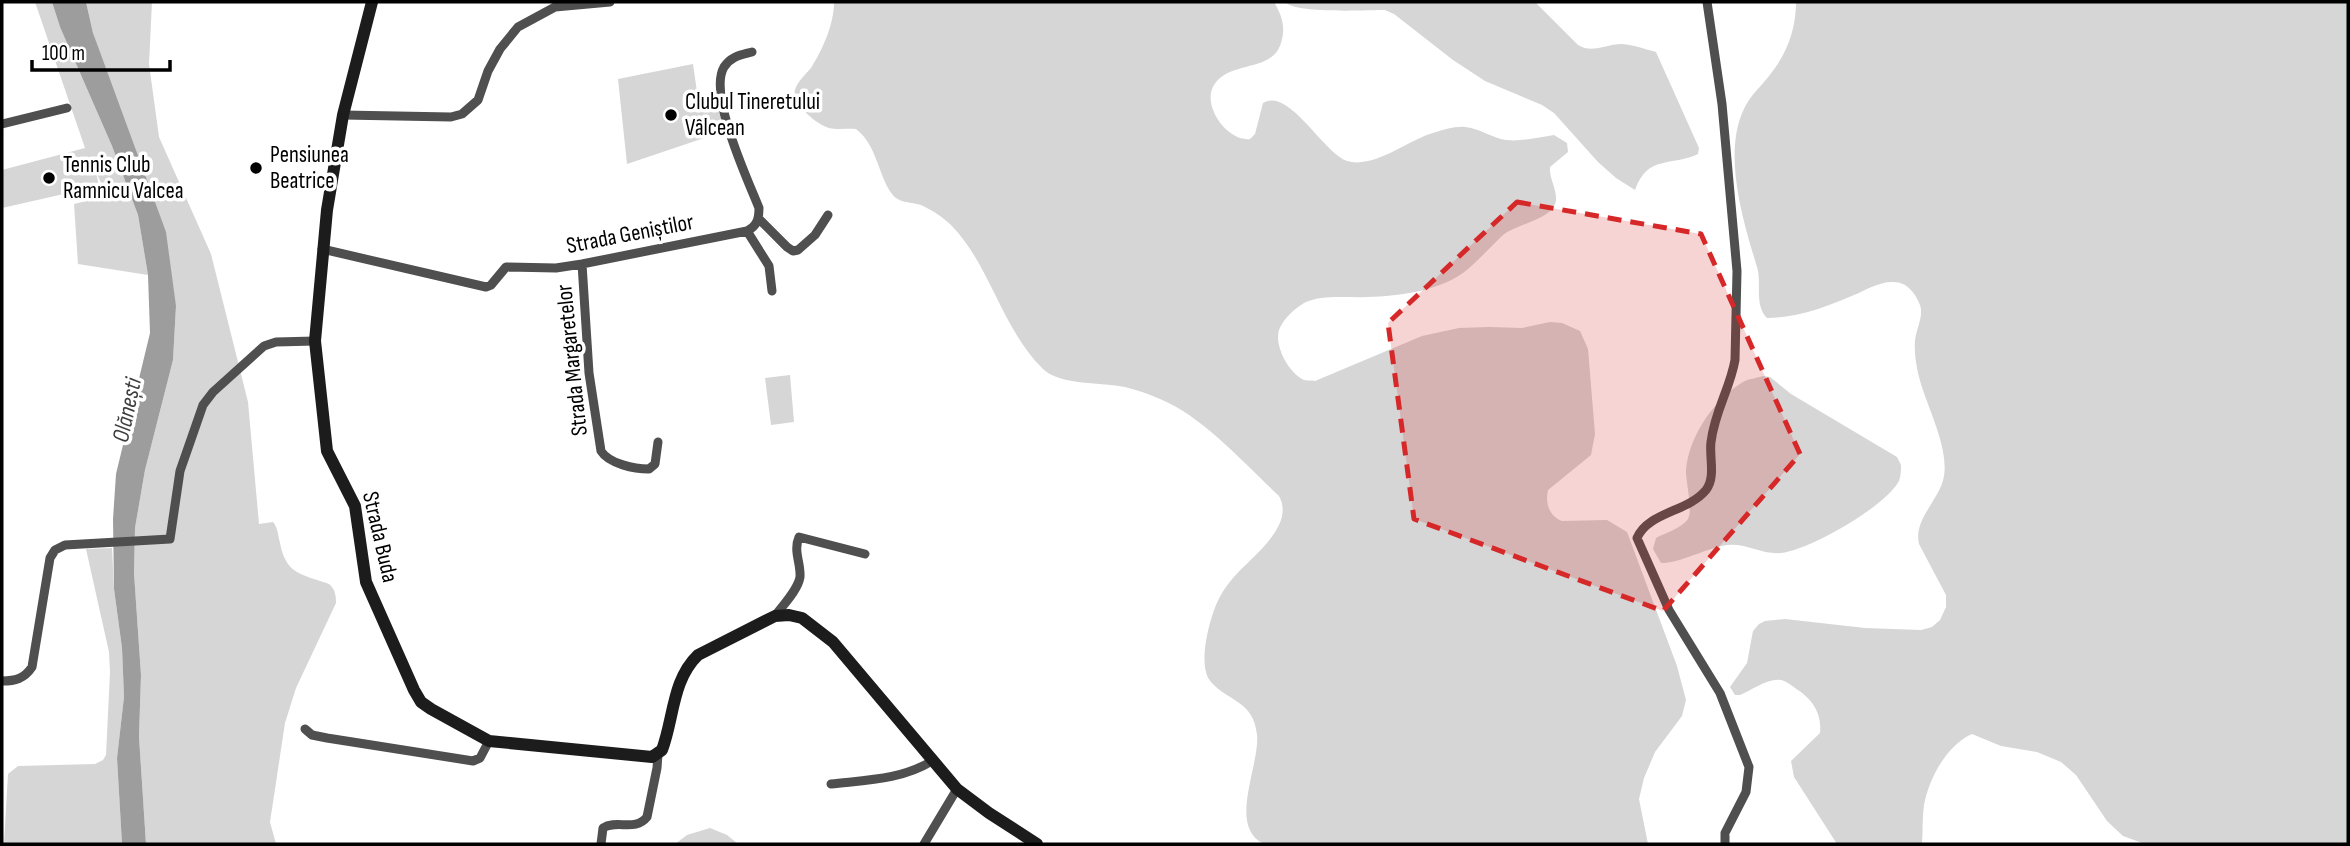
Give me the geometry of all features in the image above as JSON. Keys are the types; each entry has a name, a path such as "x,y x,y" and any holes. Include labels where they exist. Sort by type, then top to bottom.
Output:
{"street":[{"name":"Strada Buda","path":"372,2 343,115 327,210 315,341 324,438 333,464 355,506 366,582 414,690 421,702 431,709 489,741 645,757 658,754"},
{"path":"343,115 451,117 462,114 478,100 488,71 500,49 518,27 555,7 610,2"},
{"path":"1707,2 1722,104 1737,271 1735,360 1714,422 1710,449 1710,482 1706,490 1685,505 1649,523 1640,530 1637,538 1670,610 1720,693 1749,767 1746,792 1725,834 1725,844"},
{"path":"752,52 735,56 723,68 720,96 736,150 759,208 759,219 747,231 769,266 772,290"},
{"path":"2,124 66,108"},
{"path":"759,219 793,251 798,250 815,235 828,215"},
{"name":"Strada Geniștilor","path":"323,249 480,287 491,285 506,267 513,265 556,268 747,231"},
{"name":"Strada Margaretelor","path":"582,264 589,373 601,451 613,461 649,469 654,464 658,442"},
{"path":"2,681 20,679 32,667 50,558 55,550 65,545 170,539 180,471 204,405 213,392 264,346 276,342 315,341"},
{"path":"775,616 800,577 796,556 799,537 865,554"},
{"path":"601,844 603,828 607,825 635,825 647,817 658,754 664,743 683,673 689,663 698,655 775,616 789,615 802,618 833,642 957,789 1037,844"},
{"path":"305,729 312,735 327,738 473,761 480,758 489,741"},
{"path":"831,784 901,776 932,761"},
{"path":"923,844 957,789"}],"highlighted area":[{"path":"1517,202 1701,234 1800,454 1663,611 1414,519 1388,323"}],"shaded area":[{"path":"35,2 52,2 60,27 112,146 138,215 148,275 78,264 74,204 107,196 96,172 99,186 2,208 2,170 85,148"},
{"path":"52,2 86,2 93,33 166,232 176,306 173,360 145,470 135,528 134,573 141,675 139,737 146,844 122,844 117,758 124,697 122,648 114,589 113,519 116,474 150,333 148,275 138,215"},
{"path":"86,2 152,2 149,64 159,137 211,254 248,402 259,524 273,522 286,562 297,572 329,584 335,595 336,603 296,688 285,723 270,822 276,844 146,844 139,737 141,675 134,573 135,528 145,470 173,360 176,306"},
{"path":"834,2 1274,2 1283,27 1281,43 1276,52 1269,59 1221,77 1211,93 1214,112 1233,135 1250,139 1255,134 1263,103 1273,101 1284,104 1295,112 1327,146 1347,161 1379,158 1423,137 1457,127 1470,128 1506,140 1554,135 1567,143 1568,152 1550,167 1555,205 1544,216 1503,235 1458,276 1446,283 1407,294 1311,300 1289,315 1278,336 1284,358 1293,371 1304,380 1315,381 1422,336 1459,328 1522,328 1550,322 1562,323 1580,331 1588,349 1595,434 1591,455 1548,490 1548,504 1554,516 1562,521 1607,520 1627,532 1677,666 1686,700 1682,716 1655,752 1644,778 1639,799 1648,844 1264,844 1253,836 1246,810 1257,748 1255,724 1240,703 1211,682 1207,675 1205,656 1210,622 1221,594 1276,530 1283,507 1279,496 1223,442 1176,407 1134,389 1071,381 1043,369 1017,336 977,260 952,226 925,207 895,197 887,186 869,143 856,129 829,128 818,123 801,107 795,90 824,45"},
{"path":"1285,2 1535,2 1584,48 1622,44 1656,52 1699,148 1698,154 1654,166 1640,179 1635,190 1598,162 1554,113 1542,105 1485,81 1394,14 1385,10 1332,11 1303,8"},
{"path":"1796,2 2348,2 2348,844 2145,844 2123,836 2107,821 2076,775 2061,762 2037,752 2001,746 1972,734 1947,754 1930,784 1924,805 1922,844 1837,844 1794,777 1791,761 1820,733 1815,707 1801,692 1781,680 1771,681 1735,695 1730,687 1747,663 1753,631 1765,621 1785,619 1865,628 1921,630 1932,627 1940,620 1946,607 1946,595 1919,544 1918,535 1923,518 1942,485 1945,464 1940,438 1921,385 1917,365 1915,341 1921,314 1916,297 1903,284 1889,282 1822,308 1790,316 1767,318 1759,300 1758,273 1736,183 1736,138 1740,118 1749,100 1775,68 1785,50 1792,31"},
{"name":"Clubul Tineretului Vâlcean","path":"693,64 698,99 715,96 725,131 627,164 618,79"},
{"path":"790,375 794,422 771,425 765,378"},
{"path":"1770,377 1791,394 1897,457 1901,465 1899,481 1864,514 1828,535 1794,550 1774,553 1728,545 1661,563 1653,549 1656,538 1688,519 1688,458 1704,420 1732,389 1745,381"},
{"path":"112,548 124,697 117,758 122,844 4,844 8,774 18,766 95,764 106,755 109,652 86,549"},
{"path":"710,828 727,835 738,844 675,844 687,835"}],"place":[{"name":"Clubul Tineretului Vâlcean","path":"671,115"},
{"name":"Pensiunea Beatrice","path":"256,168"},
{"name":"Tennis Club Ramnicu Valcea","path":"49,178"}],"water label":[{"name":"Olănești","path":"127,410"}]}
